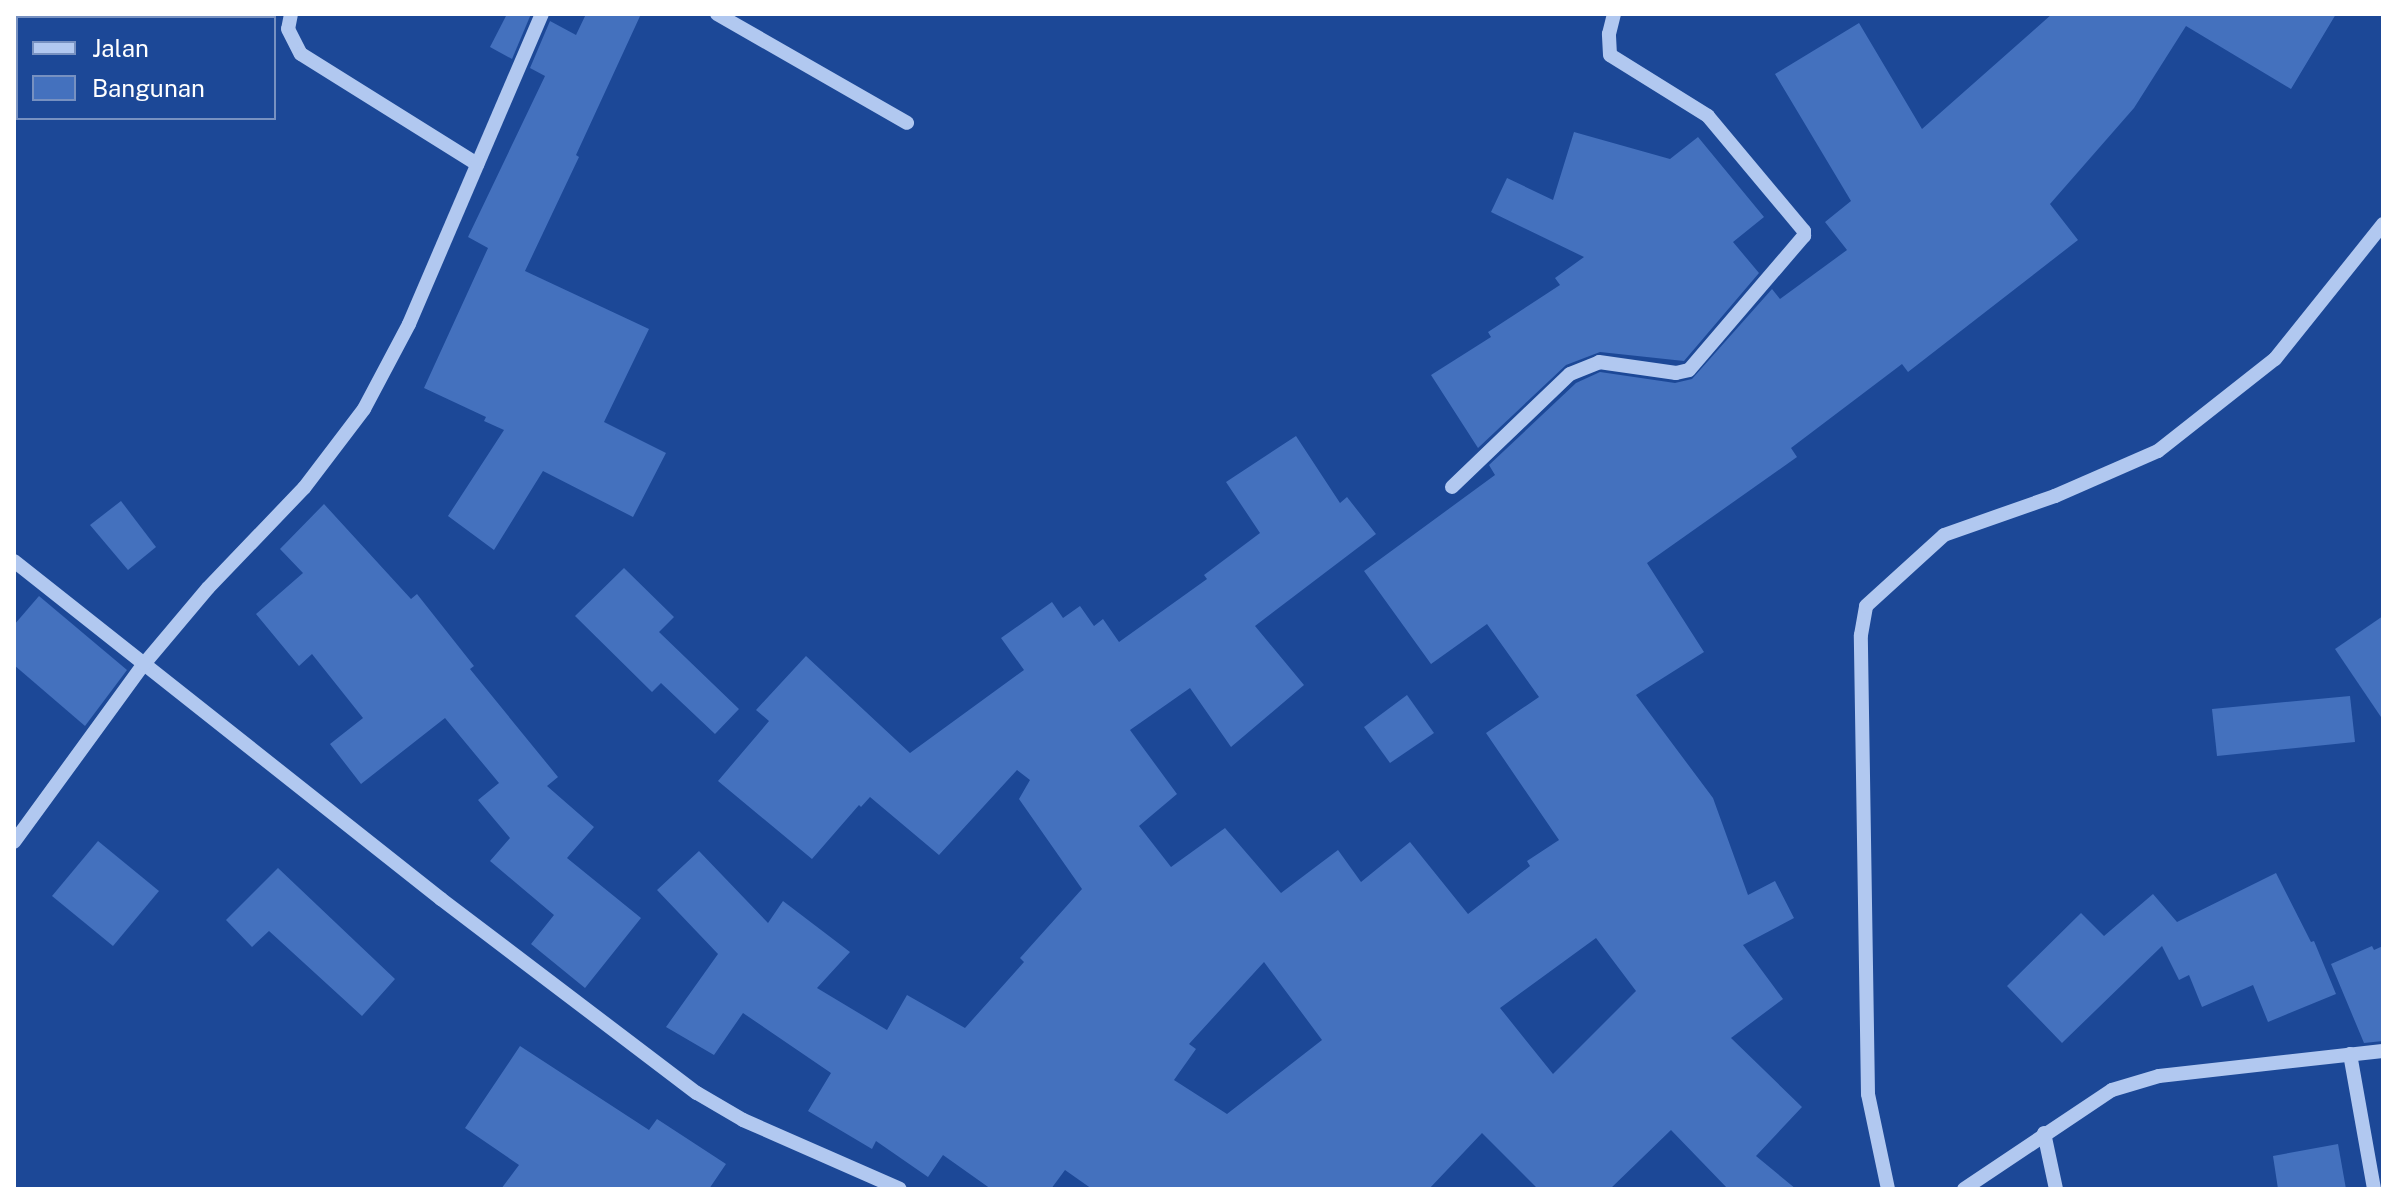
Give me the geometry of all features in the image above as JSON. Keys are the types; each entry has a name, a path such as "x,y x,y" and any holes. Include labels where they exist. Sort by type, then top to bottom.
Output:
{"street":[{"path":"291,14 288,29 301,54 477,164"},
{"path":"14,842 144,664 208,588 304,488 364,409 409,324 542,14"},
{"path":"717,14 907,123"},
{"path":"1452,487 1570,374 1599,362 1676,373 1689,370 1804,236 1804,231 1708,116 1610,55 1609,34 1614,14"},
{"path":"1888,1189 1868,1094 1861,635 1866,606 1944,535 2055,496 2158,451 2275,359 2383,224"},
{"path":"14,561 441,899 697,1093 743,1120 900,1189"},
{"path":"1964,1189 2112,1090 2159,1076 2383,1051"},
{"path":"2350,1054 2374,1189"},
{"path":"2044,1133 2056,1189"}],"building":[{"path":"507,14 531,14 512,59 490,47"},
{"path":"586,14 641,14 525,271 649,329 604,422 666,453 633,517 543,471 494,550 448,516 504,430 484,421 486,417 424,388 488,248 468,237 545,76 530,68 550,21 576,35"},
{"path":"2052,14 2336,14 2291,89 2186,26 2134,108 2050,204 2078,240 1908,372 1902,364 1791,448 1797,457 1647,563 1704,652 1636,695 1713,798 1748,895 1775,881 1794,918 1743,945 1783,999 1731,1038 1802,1107 1756,1156 1796,1189 1728,1189 1671,1130 1610,1189 1538,1189 1482,1133 1429,1189 1092,1189 1065,1170 1051,1189 991,1189 943,1155 928,1177 876,1141 872,1149 808,1111 831,1073 743,1013 714,1055 666,1027 718,954 657,890 699,851 768,923 783,901 850,952 817,988 887,1030 907,995 965,1028 1024,962 1020,958 1082,889 1019,799 1030,780 1017,770 939,855 870,797 861,807 859,805 812,859 718,781 769,721 756,710 806,656 910,753 1024,670 1001,638 1052,602 1063,618 1080,606 1094,626 1103,619 1119,642 1207,579 1204,575 1260,533 1226,482 1296,436 1340,503 1347,497 1376,534 1255,626 1304,685 1231,747 1190,688 1130,730 1177,794 1139,826 1171,867 1225,828 1281,893 1338,850 1361,882 1410,842 1468,914 1530,866 1527,861 1559,840 1486,733 1539,697 1487,624 1431,664 1364,571 1495,475 1489,465 1576,383 1600,372 1675,383 1692,379 1772,289 1780,299 1847,250 1825,222 1851,201 1775,74 1859,23 1922,129","holes":["1596,938 1636,991 1553,1074 1500,1008","1264,962 1322,1040 1227,1114 1174,1080 1196,1049 1189,1044"]},
{"path":"1574,132 1670,159 1698,137 1764,217 1733,242 1759,273 1684,361 1600,352 1566,365 1478,448 1431,375 1491,337 1488,332 1560,285 1555,278 1584,257 1491,212 1507,178 1553,200"},
{"path":"121,501 156,547 128,570 90,525"},
{"path":"324,504 411,599 417,594 474,666 470,669 558,777 547,786 594,827 567,858 641,918 585,988 531,944 554,915 490,861 510,838 478,800 499,783 445,718 361,784 330,744 363,718 312,654 299,666 256,614 303,573 280,549"},
{"path":"624,568 674,617 659,632 739,709 715,734 661,683 652,692 575,616"},
{"path":"39,596 127,670 85,726 14,665 14,625"},
{"path":"2383,616 2383,720 2335,649"},
{"path":"1407,695 1434,733 1390,763 1364,727"},
{"path":"2350,696 2355,742 2217,756 2212,709"},
{"path":"98,841 159,891 113,946 52,896"},
{"path":"278,868 395,979 362,1016 269,931 252,947 226,920"},
{"path":"2276,873 2311,942 2314,941 2336,994 2268,1022 2253,985 2202,1007 2189,975 2179,980 2162,946 2062,1043 2007,986 2081,913 2104,936 2153,894 2177,922"},
{"path":"2372,946 2374,950 2383,946 2383,1041 2364,1043 2331,964"},
{"path":"520,1046 649,1130 657,1119 726,1164 709,1189 501,1189 519,1165 465,1128"},
{"path":"2338,1144 2346,1189 2278,1189 2273,1156"}]}
